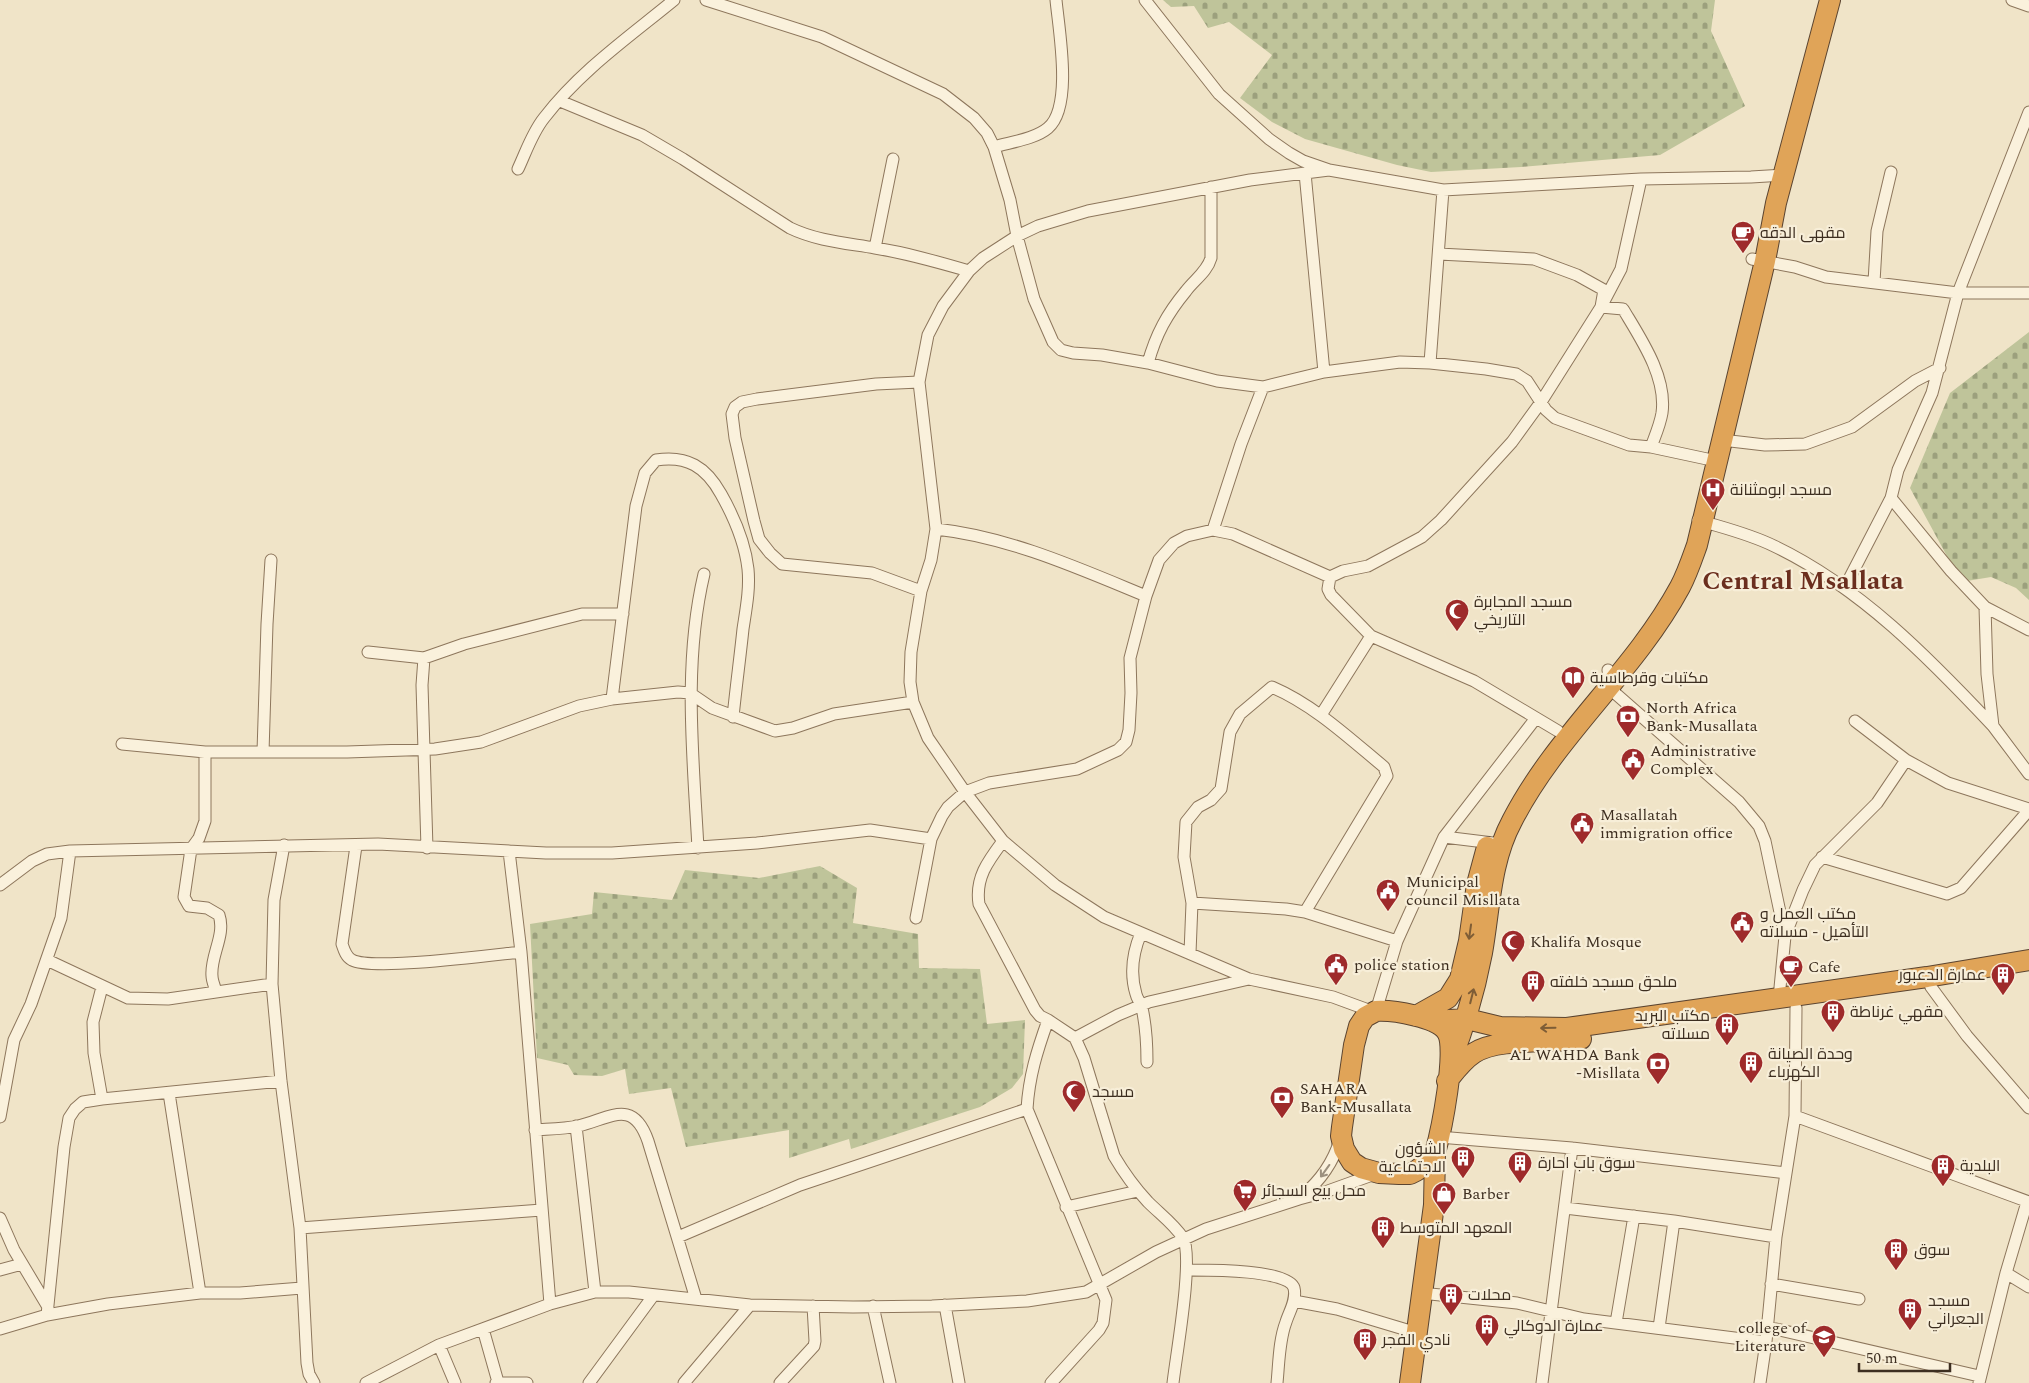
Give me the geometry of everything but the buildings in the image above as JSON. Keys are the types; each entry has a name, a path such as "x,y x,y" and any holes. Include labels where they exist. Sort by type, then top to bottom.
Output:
{"highway":[{"path":"1699,520 1722,440 1758,260 1817,0"},
{"path":"1777,175 1830,0"},
{"path":"1424,1018 1448,998 1460,979 1469,941 1477,884 1495,843 1507,804 1558,731 1663,616 1681,586 1697,545 1707,459 1758,260"},
{"path":"1410,1383 1434,1205 1437,1145 1447,1081 1452,1058 1467,1019 1482,953 1495,867 1495,843 1535,782 1609,677"},
{"path":"1434,1205 1422,1183 1410,1174 1379,1172 1361,1168 1352,1162 1344,1149 1341,1136 1354,1046 1359,1026 1365,1017 1375,1011 1424,1018 1467,1019 1500,1027 1567,1028 1796,1008 2029,960"},
{"path":"1447,1081 1463,1062 1473,1054 1489,1046 1511,1043 1567,1041 1779,998 2029,972"},
{"path":"1424,1018 1448,1034 1452,1058"},
{"path":"1410,1174 1428,1162 1437,1145"}],"street":[{"path":"518,169 536,131 544,118 560,100 620,42 674,0"},
{"path":"706,0 822,37 943,94 974,118 987,133 994,147 1010,200 1017,236 1034,299 1052,342 1061,350 1148,363 1217,381 1262,387 1324,372 1400,362 1430,363 1516,374 1527,381 1546,410 1555,418 1629,445 1651,447 1707,459"},
{"path":"994,147 1041,132 1050,127 1057,118 1062,103 1063,81 1056,0"},
{"path":"1145,0 1219,94 1269,139 1289,153 1303,161 1329,170 1444,190 1641,179 1777,175"},
{"path":"2012,0 2029,6"},
{"path":"560,100 642,135 802,234 822,240 920,257 969,271"},
{"path":"1845,587 1891,498 1898,470 1932,393 1958,293 2024,137 2029,112"},
{"path":"875,248 893,159"},
{"path":"1329,170 1211,187 1088,211 1038,226 1017,236 983,258 969,271 943,306 928,335 919,382 936,529 931,560 921,591 911,652 910,682 913,702 928,738 965,792 1003,841 1055,886 1104,917 1249,979 1333,997 1375,1011 1397,941 1444,837 1536,718"},
{"path":"1874,282 1876,231 1891,172"},
{"path":"1305,173 1324,372"},
{"path":"1330,577 1343,570 1368,566 1422,537 1441,520 1512,442 1541,402 1601,307 1621,269 1641,179"},
{"path":"1148,363 1155,338 1168,316 1192,283 1209,265 1211,258 1211,187"},
{"path":"1430,363 1444,190"},
{"path":"1438,254 1534,259 1545,262 1577,274 1604,290 1601,307"},
{"path":"1758,260 1795,267 1826,277 1958,293 2029,293"},
{"path":"1601,307 1624,309 1656,367 1662,402 1662,414 1651,447"},
{"path":"1722,440 1766,445 1805,444 1852,426 1915,381 1940,368"},
{"path":"919,382 876,384 757,399 742,402 735,407 732,414 735,438 754,522 759,539 770,553 782,564 872,573 921,591"},
{"path":"1213,530 1262,387"},
{"path":"612,699 636,506 645,473 653,462 658,460 685,461 696,464 706,472 716,485 734,519 748,567 747,599 733,716"},
{"path":"1891,498 1951,571 1984,607 2029,630"},
{"path":"1699,520 1772,544 1804,561 1845,587 1934,666 1994,726 2029,774"},
{"path":"936,529 968,533 1022,548 1146,596"},
{"path":"916,918 931,839 948,807 965,792 989,783 1077,769 1118,750 1126,742 1131,692 1130,658 1146,596 1159,560 1174,543 1186,536 1213,530 1233,534 1330,577"},
{"path":"264,752 267,624 271,560"},
{"path":"698,848 690,693 696,616 704,574"},
{"path":"1330,577 1328,588 1331,595 1371,636 1474,681 1558,731"},
{"path":"1984,607 1987,674 1994,726"},
{"path":"368,652 424,658 464,644 582,614 623,614"},
{"path":"1320,715 1371,636"},
{"path":"424,658 426,848"},
{"path":"1609,677 1623,701 1739,802 1759,826 1765,841 1785,936"},
{"path":"1190,953 1192,903 1184,857 1186,822 1198,807 1211,800 1222,788 1230,732 1240,714 1272,686 1290,694 1320,715 1384,767 1387,776 1305,912"},
{"path":"122,744 205,752 347,752 435,748 481,742 579,706 612,699 678,692 690,693 712,708 775,731 793,728 834,714 913,702"},
{"path":"1822,857 1947,894 1961,888 2029,810 1948,784 1906,760 1855,721"},
{"path":"205,752 205,821 191,849 184,897 185,901 194,907 207,908 219,915 221,922 212,975 216,992"},
{"path":"1779,998 1785,936 1815,865 1877,803 1906,760"},
{"path":"0,884 32,861 46,854 70,851 378,844 426,848 612,853 757,843 855,830 870,830 931,839"},
{"path":"1444,837 1495,843"},
{"path":"1003,841 986,864 981,876 977,892 979,904 1035,1010 1075,1038 1084,1058 1114,1156 1128,1179 1172,1224 1183,1239 1187,1253 1187,1270 1173,1383"},
{"path":"284,845 274,900 272,984 281,1081 300,1228 307,1363 309,1374 314,1383"},
{"path":"356,846 342,944 345,954 352,960 389,964 521,952"},
{"path":"0,1117 14,1040 31,1004 61,918 70,851"},
{"path":"509,851 521,952 550,1304"},
{"path":"1192,903 1305,912 1397,941"},
{"path":"1141,933 1133,958 1136,995 1142,1005 1147,1036 1148,1062"},
{"path":"47,960 128,998 168,1000 272,984"},
{"path":"1075,1038 1142,1005 1168,997 1249,979"},
{"path":"1929,982 1967,1036 2029,1108"},
{"path":"102,987 93,1022 94,1053 102,1099"},
{"path":"1760,1383 1768,1327 1776,1237 1795,1116 1796,1008"},
{"path":"1048,1020 1028,1084 1027,1109 1106,1300 1103,1323 1083,1349 1051,1383"},
{"path":"47,1311 64,1147 69,1118 75,1109 83,1102 102,1099 281,1081"},
{"path":"169,1093 200,1293"},
{"path":"678,1237 800,1184 1027,1109"},
{"path":"535,1130 576,1126 615,1115 626,1114 637,1119 648,1141 696,1300"},
{"path":"1768,1327 1979,1380 2006,1274 2028,1202 1795,1116"},
{"path":"576,1126 595,1292"},
{"path":"1299,1199 1313,1187 1329,1165 1341,1136"},
{"path":"1437,1145 1572,1148 1786,1173"},
{"path":"1542,1383 1572,1148"},
{"path":"366,1383 439,1345 550,1304 595,1292 630,1292 750,1305 853,1307 1027,1301 1086,1292 1156,1252 1183,1239 1379,1172"},
{"path":"1066,1207 1138,1191"},
{"path":"1565,1208 1674,1221 1776,1237"},
{"path":"300,1228 542,1210"},
{"path":"1616,1323 1634,1216"},
{"path":"0,1218 14,1250 47,1311"},
{"path":"1659,1328 1674,1221"},
{"path":"0,1270 22,1264"},
{"path":"1187,1270 1237,1271 1283,1279 1291,1283 1294,1287 1294,1301 1284,1328 1277,1383"},
{"path":"2006,1274 2029,1287"},
{"path":"1771,1284 1859,1299"},
{"path":"0,1329 47,1311 200,1293 240,1294 302,1288"},
{"path":"1421,1293 1517,1303 1584,1319 1766,1342"},
{"path":"589,1383 653,1296"},
{"path":"1294,1301 1337,1309 1417,1333"},
{"path":"684,1383 750,1305"},
{"path":"945,1305 958,1383"},
{"path":"780,1383 816,1342 813,1306"},
{"path":"873,1306 890,1383"},
{"path":"483,1329 497,1383 527,1383"},
{"path":"439,1345 455,1383"}],"green space":[{"path":"1163,0 1715,0 1711,31 1745,106 1660,155 1521,167 1431,172 1397,165 1305,139 1272,122 1240,98 1272,55 1229,22 1208,28 1194,6 1171,7"},
{"path":"2029,332 2029,600 2016,588 1991,577 1961,582 1910,488 1950,393"},
{"path":"820,866 857,888 853,923 918,934 919,968 980,969 987,1024 1025,1020 1023,1074 1012,1088 980,1107 851,1149 849,1139 789,1158 789,1130 686,1147 671,1088 629,1094 625,1069 602,1076 574,1075 568,1065 537,1058 530,924 592,914 594,892 672,900 685,870 759,878"}],"place":[{"name":"مقهى الدقه","path":"1743,254"},
{"name":"مسجد ابومثنانة","path":"1713,511"},
{"name":"مسجد المجابرة التاريخي","path":"1457,632"},
{"name":"مكتبات وقرطاسية","path":"1573,699"},
{"name":"North Africa Bank-Musallata","path":"1628,738"},
{"name":"Administrative Complex","path":"1633,781"},
{"name":"Masallatah immigration office","path":"1582,845"},
{"name":"Municipal council Misllata","path":"1388,912"},
{"name":"مكتب العمل و التأهيل - مسلاته","path":"1742,944"},
{"name":"Khalifa Mosque","path":"1513,963"},
{"name":"police station","path":"1336,986"},
{"name":"Cafe","path":"1791,988"},
{"name":"عمارة الدعبور","path":"2003,996"},
{"name":"ملحق مسجد خلفته","path":"1533,1003"},
{"name":"مقهي غرناطة","path":"1833,1033"},
{"name":"مكتب البريد مسلاته","path":"1727,1046"},
{"name":"وحدة الصيانة الكهرباء","path":"1751,1084"},
{"name":"AL WAHDA Bank -Misllata","path":"1658,1085"},
{"name":"مسجد","path":"1074,1113"},
{"name":"SAHARA Bank-Musallata","path":"1282,1119"},
{"name":"الشؤون الاجتماعية","path":"1463,1179"},
{"name":"سوق باب احارة","path":"1520,1184"},
{"name":"البلدية","path":"1943,1187"},
{"name":"محل بيع السجائر","path":"1245,1212"},
{"name":"Barber","path":"1444,1215"},
{"name":"المعهد المتوسط","path":"1383,1249"},
{"name":"سوق","path":"1896,1271"},
{"name":"محلات","path":"1451,1316"},
{"name":"مسجد الجعراني","path":"1910,1331"},
{"name":"عمارة الدوكالي","path":"1487,1347"},
{"name":"college of Literature","path":"1824,1358"},
{"name":"نادي الفجر","path":"1365,1361"}],"district":[{"name":"Central Msallata","path":"1803,581"}]}
